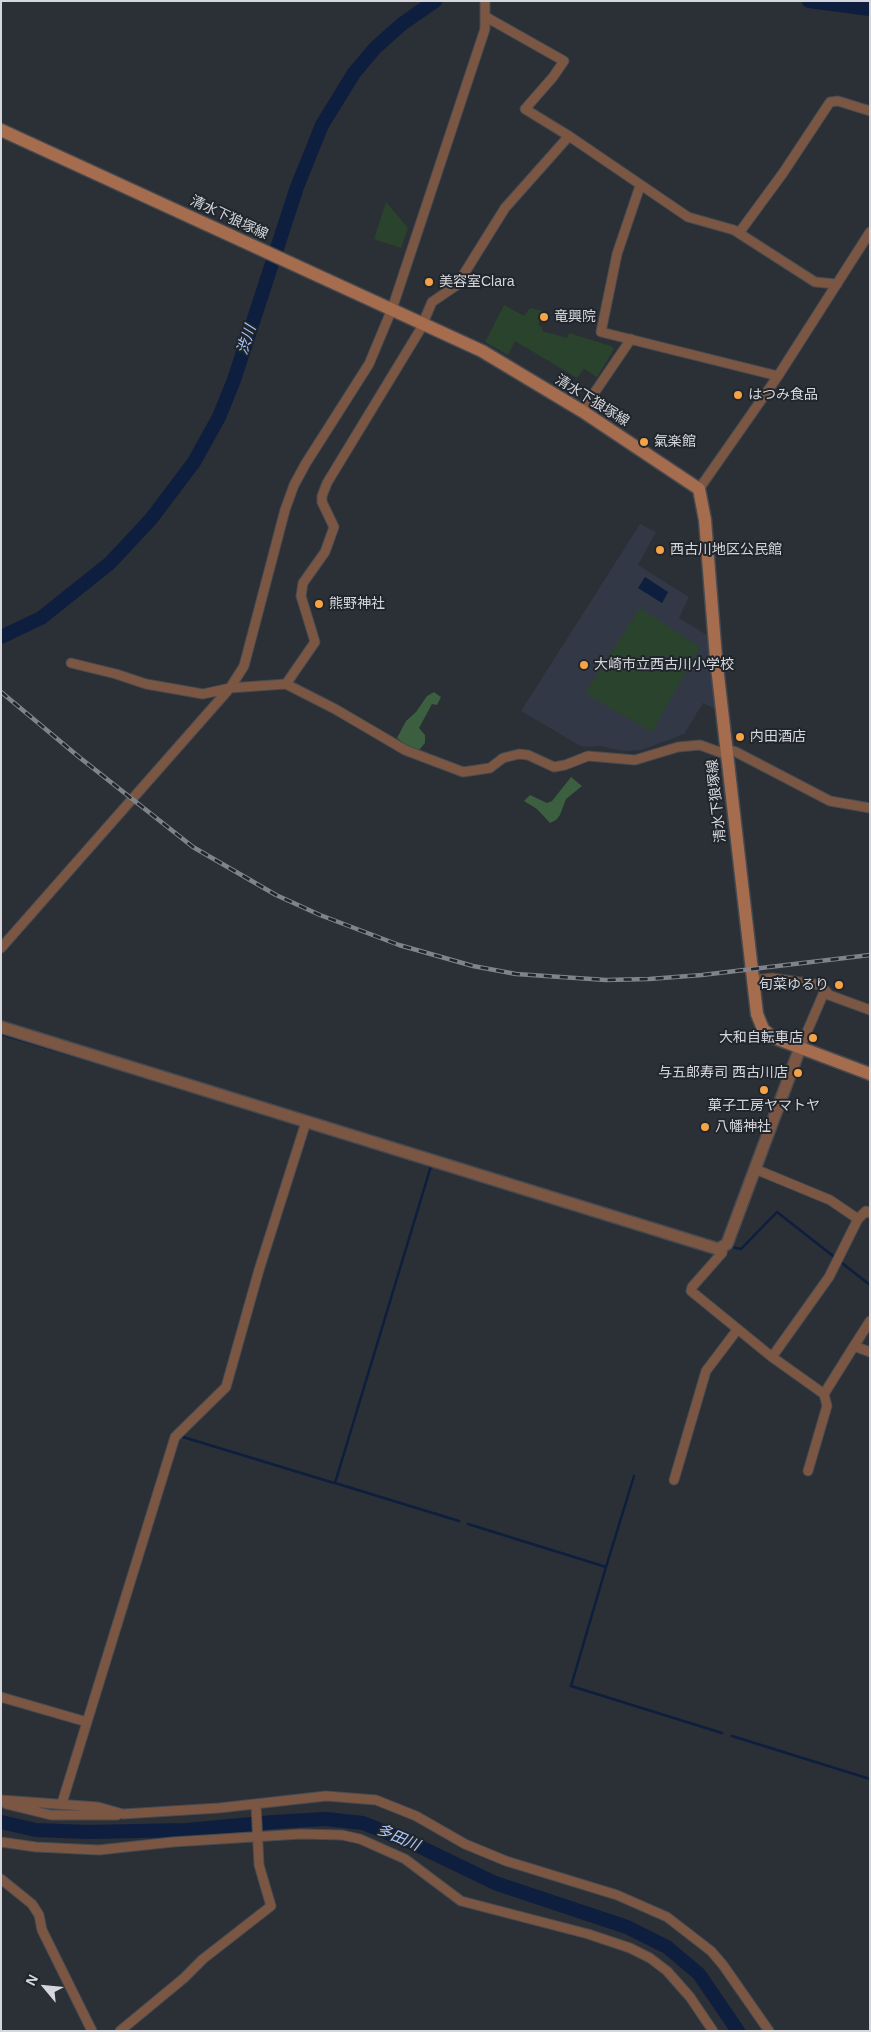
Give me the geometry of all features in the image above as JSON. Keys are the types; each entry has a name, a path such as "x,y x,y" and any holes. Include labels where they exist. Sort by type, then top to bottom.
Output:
{"main road":[{"name":"清水下狼塚線","path":"1,130 482,351 582,412 699,489 705,520 716,658 757,1014 763,1028 772,1037 870,1074"}],"street":[{"path":"1,948 230,688 244,666 285,510 294,486 306,463 368,364 392,309 485,29 485,1"},
{"path":"486,17 564,62 525,109 569,136 688,217 739,233 815,282 838,284"},
{"path":"739,233 783,173 830,102 838,101 870,111"},
{"path":"286,684 315,642 301,596 303,583 325,552 334,527 324,510 322,496 351,442 420,330 432,302 457,285 505,208 569,136"},
{"path":"640,186 617,254 601,332 778,376"},
{"path":"699,489 778,376 870,232"},
{"path":"582,412 631,339"},
{"path":"71,663 116,674 146,684 203,694 230,688 286,684 335,709 405,750 463,772 490,768 503,758 519,754 528,755 554,767 588,756 635,760 691,745 700,745 722,753 727,749 830,801 870,808"},
{"path":"753,980 772,978 821,985 829,995 870,1010"},
{"path":"1,1028 718,1249 727,1244 800,1048 825,990"},
{"path":"62,1804 175,1437 226,1387 259,1270 306,1122"},
{"path":"755,1169 830,1200 858,1219"},
{"path":"772,1357 838,1260 858,1219 866,1211 870,1213"},
{"path":"723,1247 722,1253 692,1287 692,1291 737,1330 824,1394 827,1406 808,1472"},
{"path":"824,1394 870,1321"},
{"path":"674,1480 706,1371 737,1330"},
{"path":"854,1346 870,1352"},
{"path":"1,1697 87,1722"},
{"path":"1,1801 29,1812 51,1815 123,1814 256,1806 326,1796 376,1800 416,1816 464,1844 506,1861 564,1877 644,1906 683,1928 711,1951 769,2031"},
{"path":"1,1801 98,1807 123,1814"},
{"path":"120,2031 198,1964 271,1906 261,1876 256,1835 256,1806"},
{"path":"1,1842 36,1847 99,1850 256,1835 326,1834 360,1839 405,1859 461,1901 588,1934 630,1948 650,1958 667,1971 690,1997 713,2031"},
{"path":"1,1879 24,1896 36,1909 42,1930 92,2031"}],"shaded area":[{"path":"640,524 656,532 638,565 689,597 679,618 710,637 717,710 703,703 684,734 642,750 622,751 601,746 582,747 521,711"}],"green space":[{"path":"386,202 408,228 401,248 374,239"},
{"path":"504,305 524,316 530,308 543,311 538,325 542,327 542,331 567,338 569,333 611,346 614,349 597,377 584,369 577,378 515,341 508,355 485,342"},
{"path":"640,608 700,647 652,732 585,693"},
{"path":"434,692 441,697 437,705 432,704 419,728 425,735 425,743 419,750 407,746 397,738 406,721 416,712 427,696"},
{"path":"571,777 582,786 566,799 556,820 550,823 537,809 524,801 530,795 547,803 552,801"}],"water":[{"path":"645,577 668,592 662,603 638,588"}],"waterway":[{"name":"渋川","path":"1,637 41,618 110,563 151,519 194,462 219,417 234,380 297,187 322,125 354,73 375,48 402,24 435,1"},
{"name":"渋川","path":"809,1 870,9"},
{"path":"1,1034 105,1065"},
{"path":"429,1165 431,1166 335,1483 459,1521"},
{"path":"732,1247 741,1249 777,1212 870,1285"},
{"path":"183,1437 334,1483"},
{"path":"606,1567 634,1476"},
{"path":"468,1524 606,1567 571,1686 722,1733"},
{"path":"732,1736 870,1779"},
{"name":"多田川","path":"1,1822 36,1830 89,1832 187,1830 326,1819 363,1823 410,1842 495,1883 627,1927 667,1947 699,1974 738,2031"}],"railway":[{"path":"1,692 79,757 193,847 276,895 320,915 399,945 473,966 516,974 606,980 702,975 870,955"}],"place":[{"name":"美容室Clara","path":"429,282"},
{"name":"竜興院","path":"544,317"},
{"name":"はつみ食品","path":"738,395"},
{"name":"氣楽館","path":"644,442"},
{"name":"西古川地区公民館","path":"660,550"},
{"name":"熊野神社","path":"319,604"},
{"name":"大崎市立西古川小学校","path":"584,665"},
{"name":"内田酒店","path":"740,737"},
{"name":"旬菜ゆるり","path":"839,985"},
{"name":"大和自転車店","path":"813,1038"},
{"name":"与五郎寿司 西古川店","path":"798,1073"},
{"name":"菓子工房ヤマトヤ","path":"764,1090"},
{"name":"八幡神社","path":"705,1127"}]}
